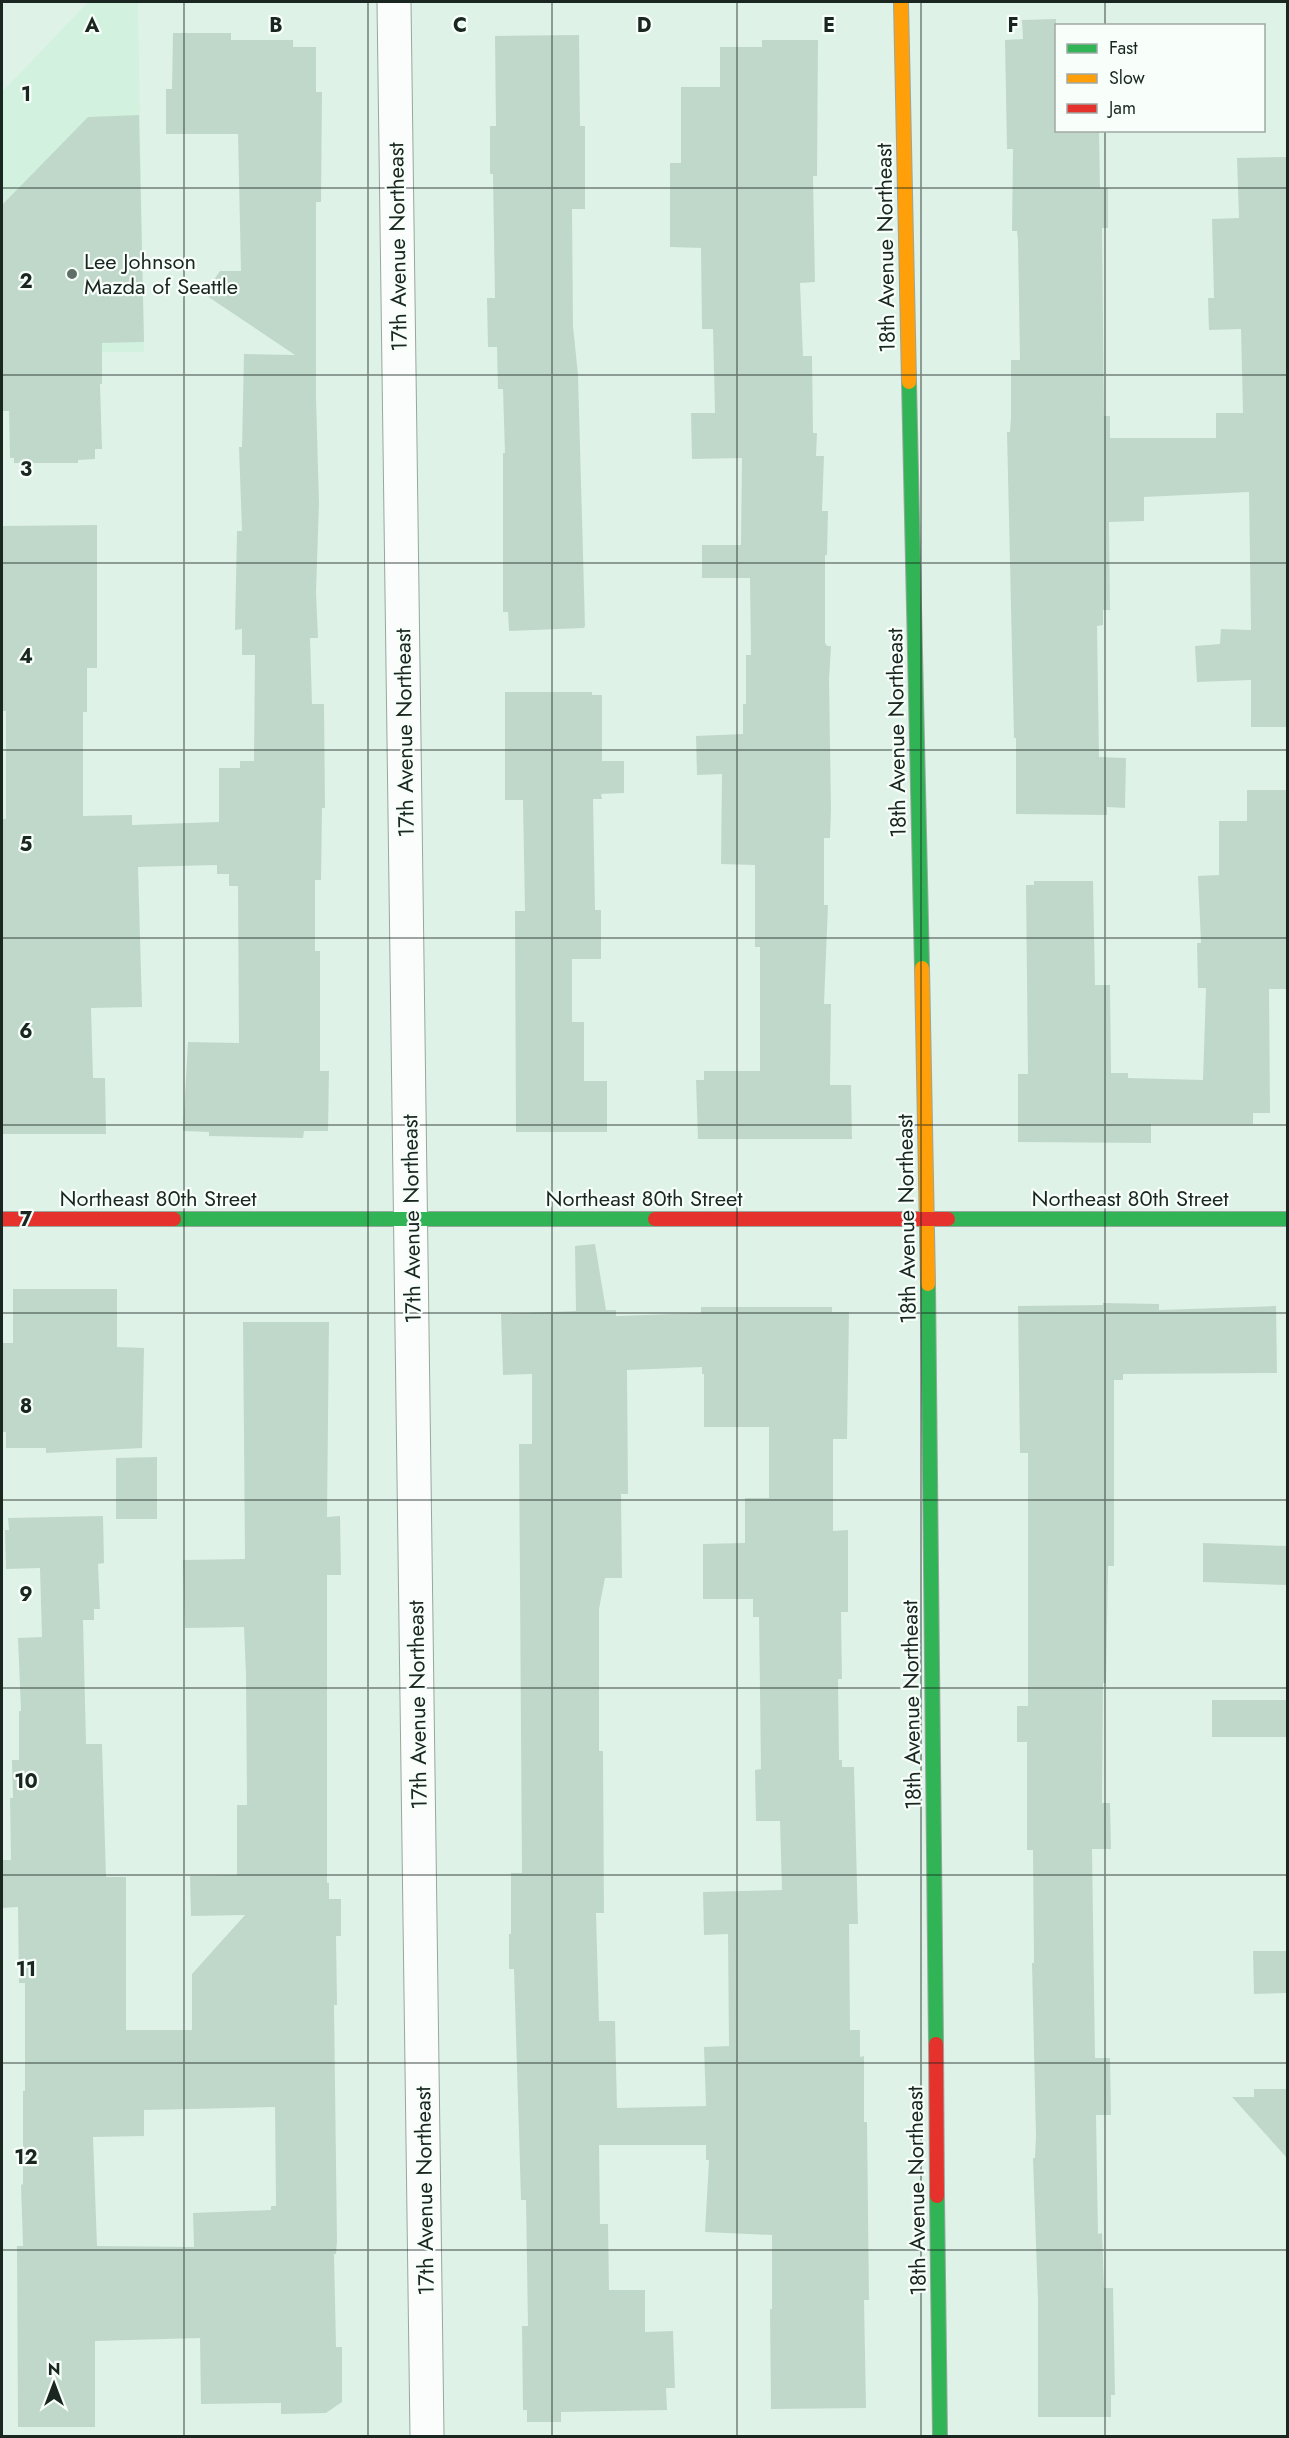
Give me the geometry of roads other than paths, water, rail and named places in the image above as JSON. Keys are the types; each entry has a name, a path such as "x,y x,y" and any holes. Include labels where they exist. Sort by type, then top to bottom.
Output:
{"street":[{"name":"17th Avenue Northeast","path":"394,2 427,2436"},
{"name":"18th Avenue Northeast","path":"901,2 927,1219 940,2436"},
{"name":"Northeast 80th Street","path":"2,1219 1287,1219"}],"place":[{"name":"Lee Johnson Mazda of Seattle","path":"72,274"}]}
